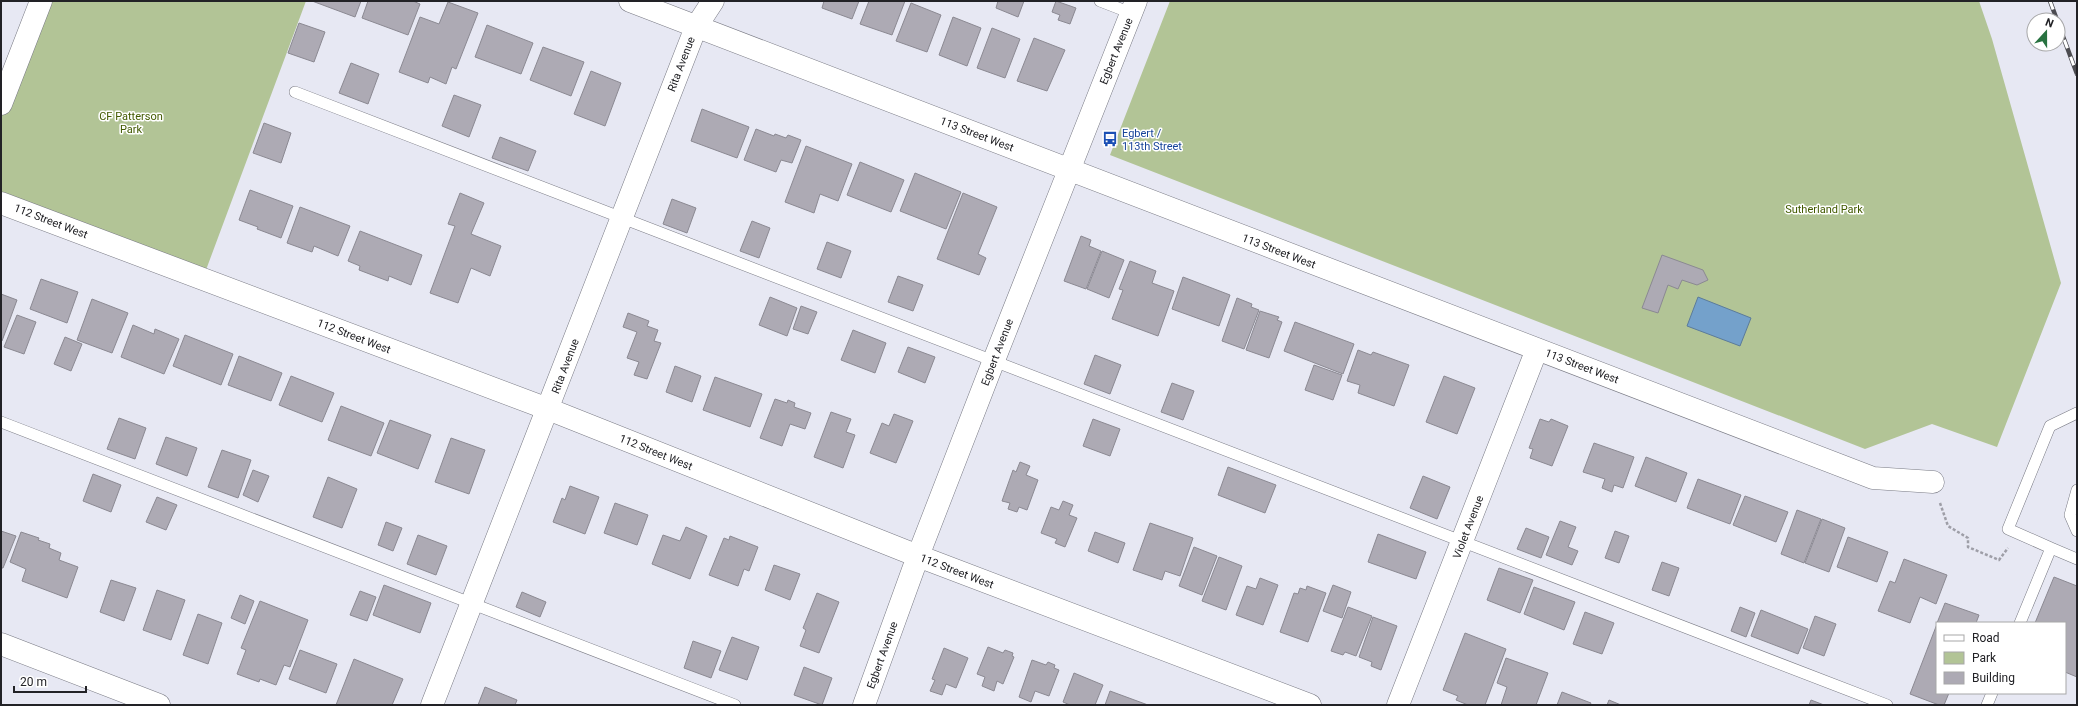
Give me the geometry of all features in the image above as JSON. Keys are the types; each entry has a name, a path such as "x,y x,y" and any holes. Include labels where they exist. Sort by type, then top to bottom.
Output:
{"street":[{"path":"1,104 41,1"},
{"name":"113 Street West","path":"630,1 1874,478 1933,482"},
{"name":"Rita Avenue","path":"432,705 696,27 713,1"},
{"name":"Egbert Avenue","path":"864,705 918,556 1133,7"},
{"name":"112 Street West","path":"1,203 548,409 918,556 1310,705"},
{"name":"Violet Avenue","path":"1398,705 1463,542 1536,349"},
{"path":"1,644 159,705"}],"lane":[{"path":"1100,1 1133,7"},
{"path":"295,92 621,219 994,360 1887,705"},
{"path":"2077,413 2050,426 2008,529 2077,559"},
{"path":"1,422 735,705"},
{"path":"2077,490 2070,515 2077,531"},
{"path":"2020,622 2051,548"},
{"path":"1987,705 1992,694"}],"path":[{"path":"1948,526 1968,538 1968,547 1999,560 2019,534"}],"green space":[{"name":"CF Patterson Park","path":"41,1 306,1 203,278 1,203 1,104"},
{"name":"Sutherland Park","path":"1170,1 1979,1 1992,39 2061,283 1997,447 1932,424 1865,449 1110,155"}],"water":[{"path":"1698,297 1751,318 1740,346 1687,326"}],"building":[{"path":"312,1 361,1 355,17"},
{"path":"368,1 413,1 420,4 408,35 362,18"},
{"path":"824,1 859,1 852,19 822,8"},
{"path":"869,1 905,1 892,35 860,24"},
{"path":"998,1 1024,1 1018,17 996,8"},
{"path":"1056,1 1076,8 1070,24 1058,20 1060,15 1052,12"},
{"path":"448,2 478,13 456,69 452,67 446,84 430,77 428,83 399,72 420,17 439,24"},
{"path":"911,3 941,15 927,52 896,41"},
{"path":"953,17 981,28 967,66 939,55"},
{"path":"299,23 325,32 314,62 288,53"},
{"path":"487,25 533,43 521,74 475,57"},
{"path":"992,28 1020,39 1005,78 977,68"},
{"path":"1034,38 1065,50 1047,91 1017,81"},
{"path":"543,47 584,62 571,96 530,80"},
{"path":"351,63 379,74 368,104 339,93"},
{"path":"591,71 621,83 605,126 574,114"},
{"path":"454,95 481,105 469,137 442,126"},
{"path":"702,109 749,127 737,158 691,141"},
{"path":"264,123 291,133 281,163 253,153"},
{"path":"756,129 774,136 775,134 786,138 788,135 801,140 792,163 781,160 776,172 744,160"},
{"path":"500,137 536,151 528,171 492,158"},
{"path":"806,146 852,164 838,201 820,194 814,213 785,202"},
{"path":"860,162 904,180 891,212 847,195"},
{"path":"915,173 961,192 946,229 900,211"},
{"path":"250,190 293,206 281,238 239,220"},
{"path":"460,193 484,203 471,234 501,246 490,276 471,268 458,303 430,293 455,226 448,224"},
{"path":"963,193 997,207 978,254 986,258 979,275 937,259"},
{"path":"672,199 696,208 687,233 663,224"},
{"path":"300,207 350,226 338,256 314,246 312,252 287,243"},
{"path":"752,221 770,228 759,258 740,251"},
{"path":"360,231 422,255 411,285 389,276 388,281 359,270 360,266 348,261"},
{"path":"1081,236 1091,240 1089,246 1101,251 1086,289 1064,281"},
{"path":"827,242 851,251 841,278 817,269"},
{"path":"1102,251 1124,260 1109,298 1087,289"},
{"path":"1662,255 1703,270 1708,280 1697,285 1682,280 1678,289 1668,285 1658,313 1642,308"},
{"path":"1130,261 1156,271 1152,283 1174,291 1158,336 1112,319 1123,290 1119,289"},
{"path":"898,276 923,285 913,311 888,302"},
{"path":"1183,277 1230,295 1219,326 1172,309"},
{"path":"41,279 78,292 67,323 30,309"},
{"path":"1,294 17,300 2,341 1,341"},
{"path":"770,297 797,308 787,336 759,325"},
{"path":"1237,298 1252,304 1251,307 1259,310 1244,349 1222,341"},
{"path":"92,299 128,313 112,353 77,340"},
{"path":"801,306 817,312 808,334 793,329"},
{"path":"1260,311 1279,317 1277,320 1282,322 1269,358 1246,350"},
{"path":"628,313 649,321 647,326 658,330 654,341 661,343 647,379 634,375 639,362 627,358 637,332 623,327"},
{"path":"17,315 36,322 24,354 4,347"},
{"path":"1295,322 1354,344 1343,374 1284,351"},
{"path":"133,325 154,334 155,329 179,339 164,374 121,357"},
{"path":"853,330 886,343 875,373 841,360"},
{"path":"185,335 233,354 221,385 173,366"},
{"path":"65,337 82,344 71,371 54,364"},
{"path":"908,347 935,357 925,383 898,372"},
{"path":"1358,350 1371,355 1373,352 1409,365 1394,406 1358,393 1360,385 1347,381"},
{"path":"1095,355 1121,365 1110,394 1084,384"},
{"path":"239,356 282,373 271,401 228,385"},
{"path":"1314,365 1342,375 1333,400 1305,390"},
{"path":"675,366 701,376 692,402 666,392"},
{"path":"291,376 334,393 322,422 279,405"},
{"path":"1444,376 1475,388 1457,434 1426,422"},
{"path":"715,377 762,394 750,427 703,410"},
{"path":"1172,383 1194,391 1183,420 1161,412"},
{"path":"775,399 787,403 788,400 795,403 794,407 811,413 805,429 790,424 782,446 760,438"},
{"path":"341,406 384,423 371,456 328,440"},
{"path":"831,412 851,419 846,432 855,435 843,468 814,457"},
{"path":"894,414 913,421 896,463 870,453 882,423 889,426"},
{"path":"119,418 146,428 135,459 107,449"},
{"path":"1093,419 1120,429 1110,456 1083,446"},
{"path":"1540,419 1549,422 1551,419 1568,426 1552,466 1530,458 1533,449 1529,448"},
{"path":"390,420 431,435 418,469 377,453"},
{"path":"166,437 197,448 187,476 156,464"},
{"path":"451,438 485,450 469,494 435,482"},
{"path":"1594,443 1634,457 1623,488 1614,485 1612,492 1602,488 1605,479 1583,472"},
{"path":"222,450 251,460 238,498 208,487"},
{"path":"1646,457 1687,473 1676,502 1635,486"},
{"path":"1020,462 1030,466 1026,475 1038,480 1027,510 1019,507 1017,512 1008,509 1010,503 1002,501 1013,470 1016,472"},
{"path":"1228,467 1276,485 1265,513 1218,495"},
{"path":"253,470 269,476 258,502 243,495"},
{"path":"93,474 121,485 111,512 83,501"},
{"path":"1423,476 1450,487 1437,519 1410,508"},
{"path":"328,477 357,489 342,528 313,517"},
{"path":"1698,479 1741,495 1730,524 1687,508"},
{"path":"570,486 599,497 585,534 553,522 562,498 565,500"},
{"path":"1745,496 1788,512 1776,542 1733,525"},
{"path":"157,497 177,505 166,530 146,522"},
{"path":"1063,501 1073,505 1069,515 1077,518 1065,547 1055,543 1057,539 1041,533 1051,507 1059,510"},
{"path":"615,503 648,515 637,545 604,533"},
{"path":"1797,510 1821,519 1804,563 1781,554"},
{"path":"1822,519 1845,528 1829,572 1805,563"},
{"path":"1560,521 1576,527 1568,547 1578,551 1572,565 1546,555"},
{"path":"386,522 402,528 393,551 378,545"},
{"path":"1150,523 1193,538 1180,576 1165,571 1162,580 1133,570"},
{"path":"686,527 707,536 690,579 652,564 663,535 680,541"},
{"path":"1526,528 1549,537 1541,558 1517,549"},
{"path":"1,531 16,536 3,568 1,568"},
{"path":"1615,531 1629,536 1619,563 1605,558"},
{"path":"21,532 39,538 38,540 50,544 49,548 61,553 59,560 78,567 67,598 22,581 26,569 10,562"},
{"path":"1095,532 1125,543 1118,563 1088,551"},
{"path":"1378,534 1426,552 1416,579 1368,562"},
{"path":"418,535 447,546 436,575 407,564"},
{"path":"730,536 758,547 749,571 744,569 738,586 709,575 724,538 729,540"},
{"path":"1848,537 1888,552 1877,582 1837,567"},
{"path":"1194,547 1217,556 1202,595 1179,586"},
{"path":"1219,557 1242,566 1226,610 1202,601"},
{"path":"1904,559 1947,575 1936,604 1920,597 1910,623 1878,611 1890,581 1895,583"},
{"path":"1662,562 1679,568 1669,596 1652,590"},
{"path":"774,565 800,574 790,600 765,590"},
{"path":"1499,568 1533,580 1520,613 1487,600"},
{"path":"2054,577 2077,586 2077,677 2066,672 2066,622 2035,622"},
{"path":"1260,578 1278,585 1263,625 1236,615 1247,586 1256,589"},
{"path":"111,580 136,588 124,621 100,612"},
{"path":"384,585 431,603 420,633 373,615"},
{"path":"1333,585 1351,592 1342,618 1323,611"},
{"path":"1307,586 1326,593 1308,642 1280,632 1294,593 1298,594 1300,588 1306,590"},
{"path":"1534,587 1575,602 1564,630 1524,614"},
{"path":"157,590 185,600 171,640 143,630"},
{"path":"360,591 376,597 367,621 350,615"},
{"path":"522,592 546,602 540,617 516,607"},
{"path":"817,593 839,602 819,653 800,646 806,630 803,628"},
{"path":"240,595 254,601 245,624 231,618"},
{"path":"260,601 308,620 290,667 284,665 276,685 260,679 259,682 237,674 246,650 241,648"},
{"path":"1945,603 1979,615 1976,622 1937,622"},
{"path":"1348,607 1372,616 1356,656 1345,652 1343,655 1331,651"},
{"path":"1740,607 1755,613 1746,637 1731,631"},
{"path":"1761,610 1808,629 1798,654 1751,636"},
{"path":"1585,612 1614,623 1602,654 1573,644"},
{"path":"198,614 222,623 208,664 183,655"},
{"path":"1815,616 1836,624 1824,656 1803,648"},
{"path":"1373,617 1397,626 1381,670 1371,666 1372,662 1359,657"},
{"path":"1936,627 1936,694 1949,694 1944,705 1939,705 1910,694"},
{"path":"1465,633 1506,649 1485,705 1468,705 1456,700 1458,696 1443,690"},
{"path":"732,637 759,647 747,680 719,670"},
{"path":"693,641 721,651 711,678 684,668"},
{"path":"988,647 1003,653 1005,650 1013,653 1012,656 1014,657 1003,684 997,681 994,691 982,686 985,677 977,674"},
{"path":"944,648 968,658 956,688 946,684 942,695 930,691 935,680 932,679"},
{"path":"300,650 337,664 326,693 289,679"},
{"path":"1506,658 1548,673 1536,705 1501,705 1507,687 1497,683"},
{"path":"354,659 403,679 392,705 336,705"},
{"path":"1032,660 1046,665 1048,662 1055,665 1054,668 1059,670 1049,696 1035,691 1031,702 1019,697"},
{"path":"804,667 832,678 822,705 794,695"},
{"path":"1074,673 1103,685 1095,705 1070,705 1063,702"},
{"path":"485,687 517,700 515,705 478,705"},
{"path":"1110,691 1148,705 1105,705"},
{"path":"1562,692 1591,703 1590,705 1557,705"},
{"path":"1609,700 1621,705 1607,705"},
{"path":"1811,700 1824,705 1809,705"}],"railway":[{"path":"2050,1 2054,12"},
{"path":"2066,44 2077,74"}],"place":[{"name":"Egbert / 113th Street","path":"1110,139"}]}
